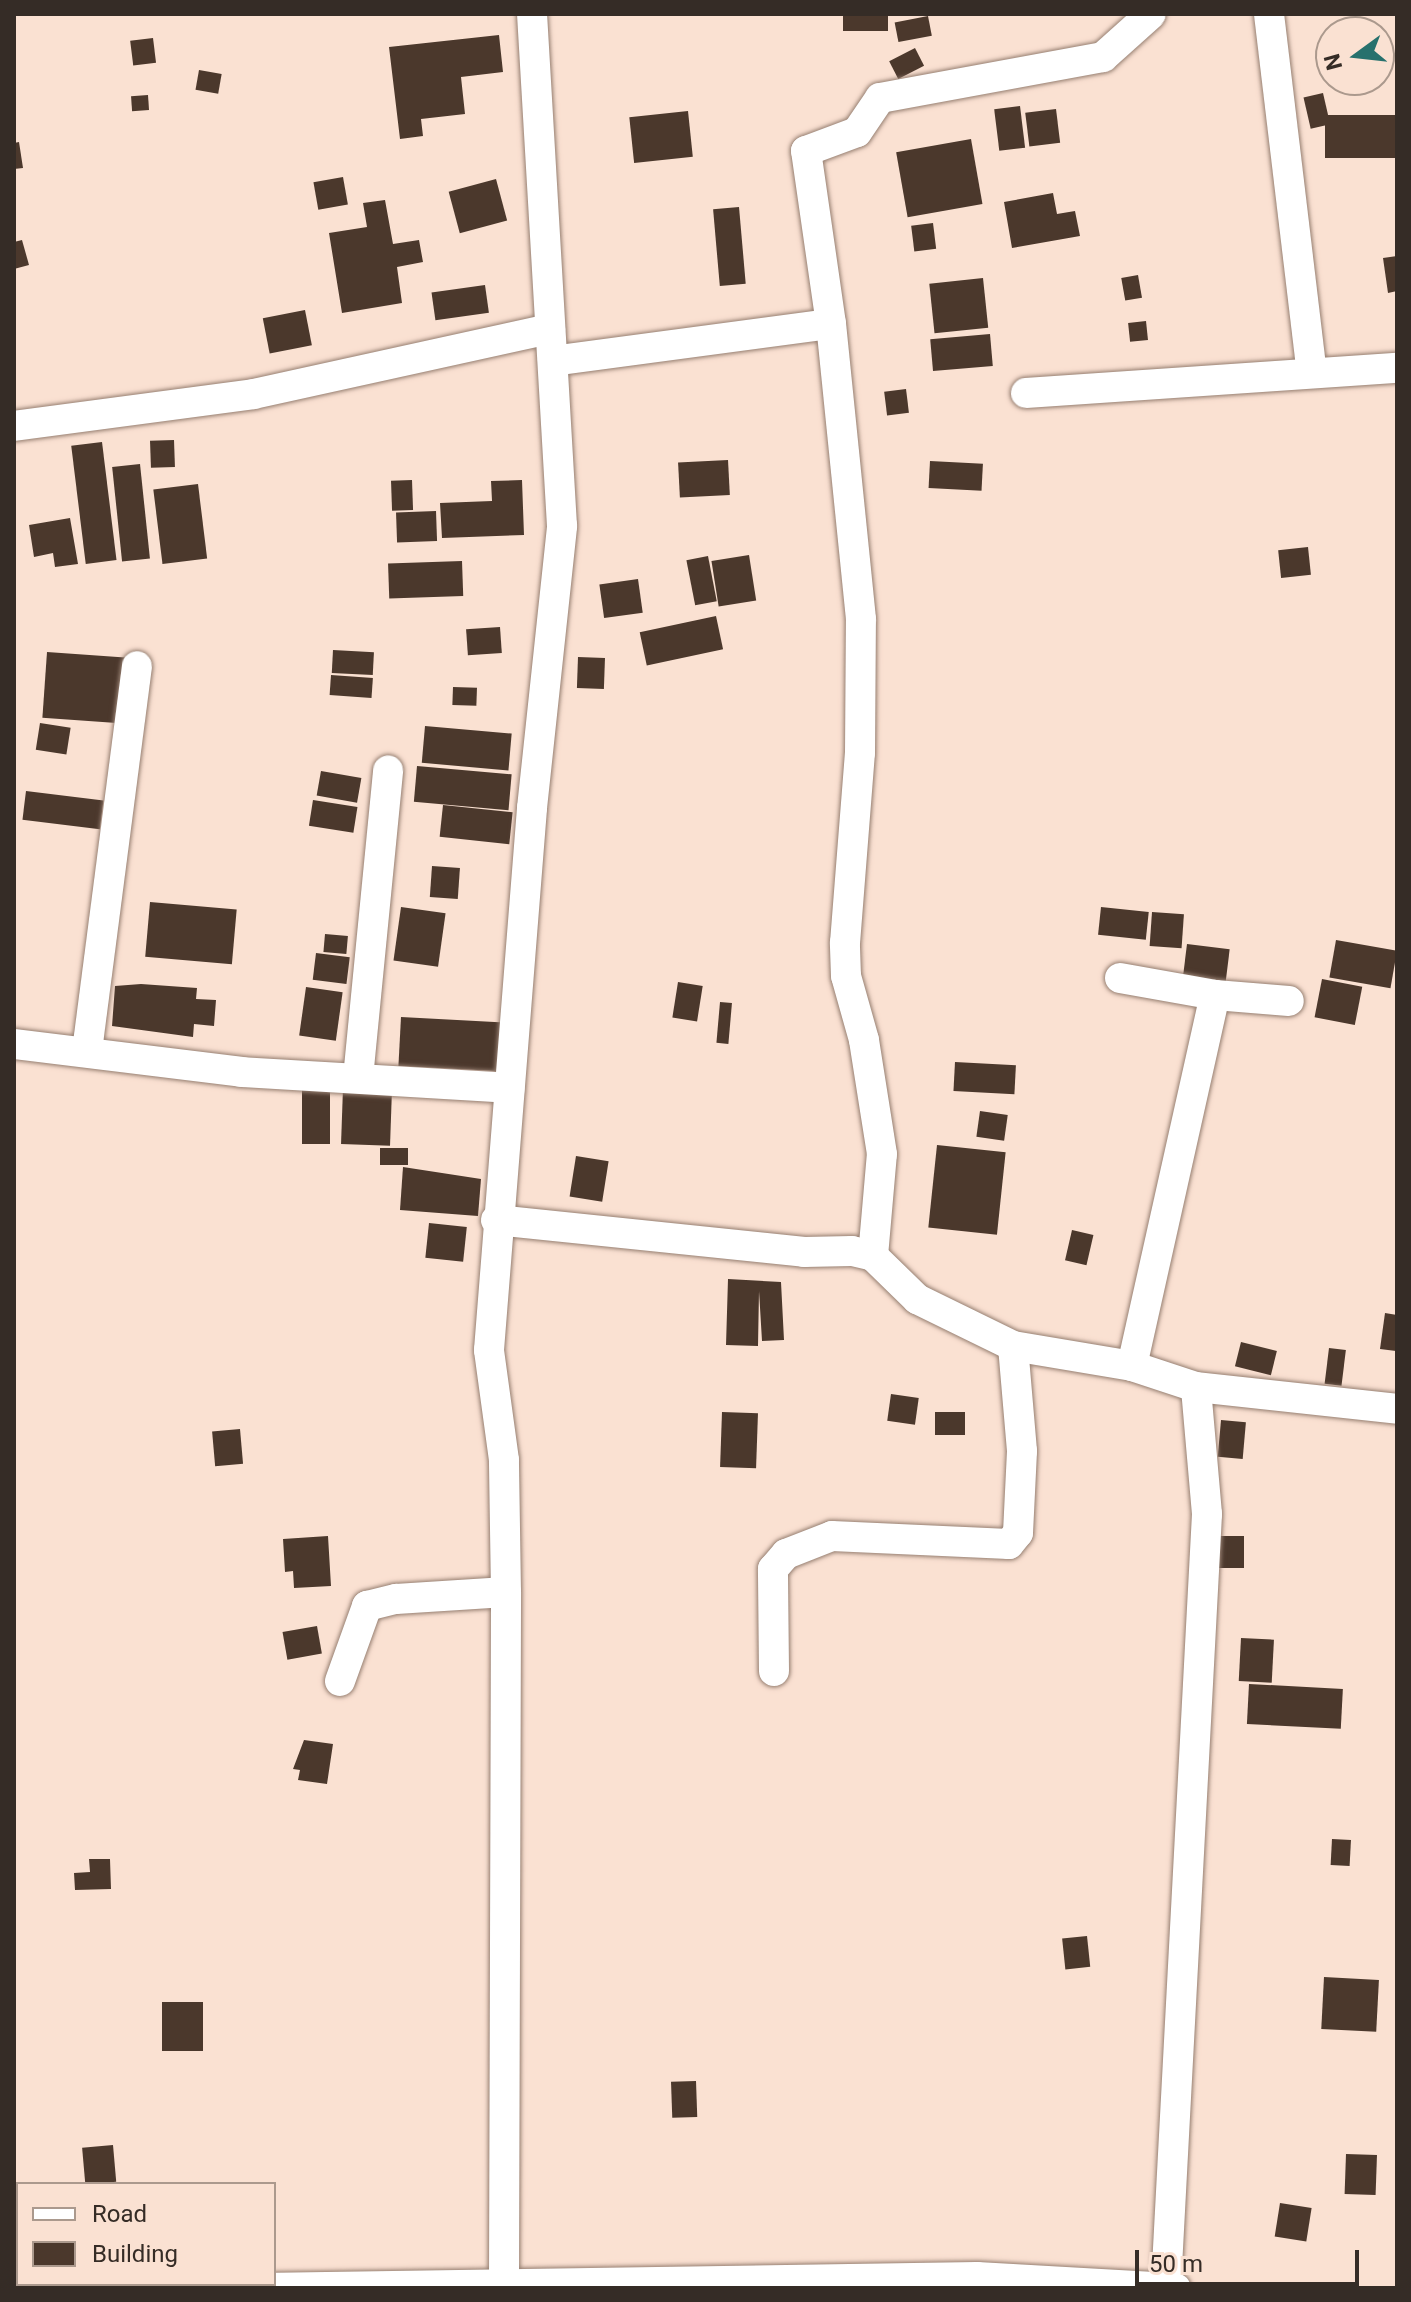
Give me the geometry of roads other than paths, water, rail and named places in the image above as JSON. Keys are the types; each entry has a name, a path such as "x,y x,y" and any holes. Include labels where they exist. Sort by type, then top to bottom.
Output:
{"street":[{"path":"504,2282 504,1460 489,1350 496,1220 562,526 532,14"},
{"path":"873,1256 882,1154 864,1040 846,976 845,943 860,753 861,619 831,324 806,151 857,132 880,98 1103,57 1151,14"},
{"path":"1269,14 1312,372"},
{"path":"553,361 831,324"},
{"path":"14,426 254,394 550,329"},
{"path":"1026,393 1397,368"},
{"path":"87,1051 137,666"},
{"path":"358,1078 388,770"},
{"path":"1120,978 1215,995 1289,1001"},
{"path":"1132,1366 1215,995"},
{"path":"14,1044 241,1072 510,1088"},
{"path":"496,1220 873,1256 917,1299 1013,1346 1132,1366 1196,1387 1397,1409"},
{"path":"774,1671 773,1569 786,1554 832,1536 1009,1544 1018,1533 1022,1451 1013,1346"},
{"path":"260,2288 977,2277 1171,2287 1207,1514 1196,1387"},
{"path":"340,1681 367,1606 396,1599 506,1592"}]}
